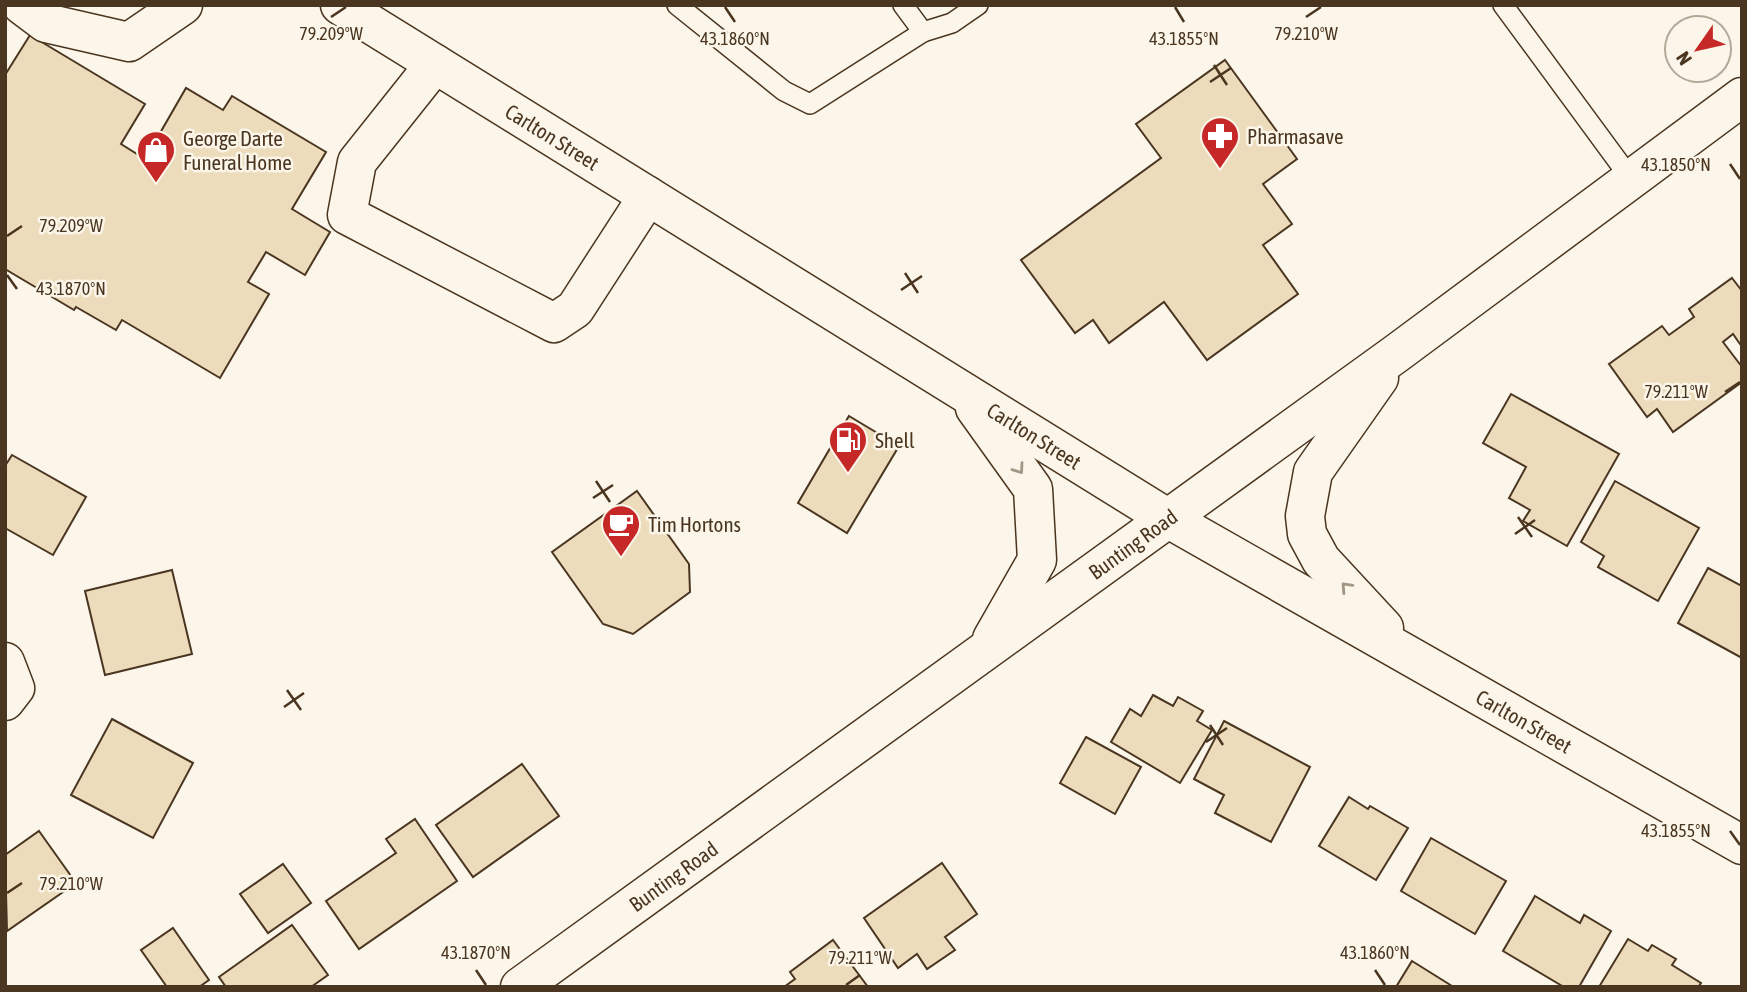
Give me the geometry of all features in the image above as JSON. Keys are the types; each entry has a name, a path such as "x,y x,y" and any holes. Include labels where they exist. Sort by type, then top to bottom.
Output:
{"main road":[{"path":"22,5 46,23 129,42 183,5"},
{"name":"Carlton Street","path":"340,5 1167,518 1742,845"},
{"path":"435,64 357,162 347,215 554,323 576,309 648,196"},
{"name":"Bunting Road","path":"520,987 1397,353 1742,97"},
{"path":"1397,353 1313,472 1305,516 1307,534 1321,560 1409,655"},
{"path":"965,393 1033,489 1037,560 985,650"},
{"path":"5,662 15,688 5,701"}],"lane":[{"path":"677,5 783,91 810,104 923,32 952,23 978,5"},
{"path":"903,5 923,32"},
{"path":"1503,5 1631,180"}],"building":[{"name":"George Darte Funeral Home","path":"30,35 145,104 121,144 145,159 186,88 223,110 232,96 326,152 292,209 330,232 305,275 266,252 248,282 269,294 220,378 122,320 116,330 76,307 74,310 5,269 5,75"},
{"path":"1225,60 1297,159 1263,184 1292,224 1263,245 1298,294 1207,360 1164,302 1109,343 1093,320 1075,333 1021,260 1161,158 1136,124"},
{"path":"1732,278 1742,291 1742,343 1740,344 1733,334 1723,342 1742,367 1742,382 1673,432 1657,409 1647,417 1609,364 1662,326 1669,335 1694,317 1689,309"},
{"path":"1511,394 1619,454 1567,546 1523,521 1530,510 1509,498 1526,467 1483,443"},
{"name":"Shell","path":"849,416 899,446 847,533 798,503"},
{"path":"12,455 86,497 53,555 5,528 5,466"},
{"path":"1615,481 1699,528 1658,601 1598,567 1604,556 1581,542"},
{"name":"Tim Hortons","path":"637,491 689,564 690,592 633,634 603,624 552,552"},
{"path":"1708,568 1742,586 1742,658 1678,623"},
{"path":"172,570 192,654 105,675 85,591"},
{"path":"1153,695 1173,706 1178,697 1203,711 1197,721 1212,730 1180,783 1111,742 1130,709 1141,716"},
{"path":"112,719 193,763 153,838 71,795"},
{"path":"1224,721 1310,767 1271,842 1215,813 1224,795 1194,779"},
{"path":"1086,737 1141,767 1115,814 1060,783"},
{"path":"522,764 559,816 473,877 436,825"},
{"path":"1349,797 1408,828 1376,880 1319,846"},
{"path":"415,819 457,881 359,949 326,901 396,853 386,839"},
{"path":"39,831 76,883 7,931 5,855"},
{"path":"1431,838 1506,881 1475,934 1401,891"},
{"path":"942,863 977,914 945,937 955,950 927,969 917,954 898,968 864,918"},
{"path":"283,864 311,903 268,933 240,894"},
{"path":"1535,896 1580,923 1584,915 1611,931 1579,987 1564,987 1503,951"},
{"path":"292,925 328,975 311,987 226,987 219,977"},
{"path":"173,928 209,980 199,987 167,987 141,950"},
{"path":"1628,939 1648,951 1652,945 1676,959 1672,965 1701,983 1698,987 1599,987"},
{"path":"833,940 868,987 784,987 795,979 790,972"},
{"path":"1412,961 1452,986 1396,987"}],"place":[{"name":"Pharmasave","path":"1220,170"},
{"name":"George Darte Funeral Home","path":"156,184"},
{"name":"Shell","path":"848,474"},
{"name":"Tim Hortons","path":"621,558"}]}
